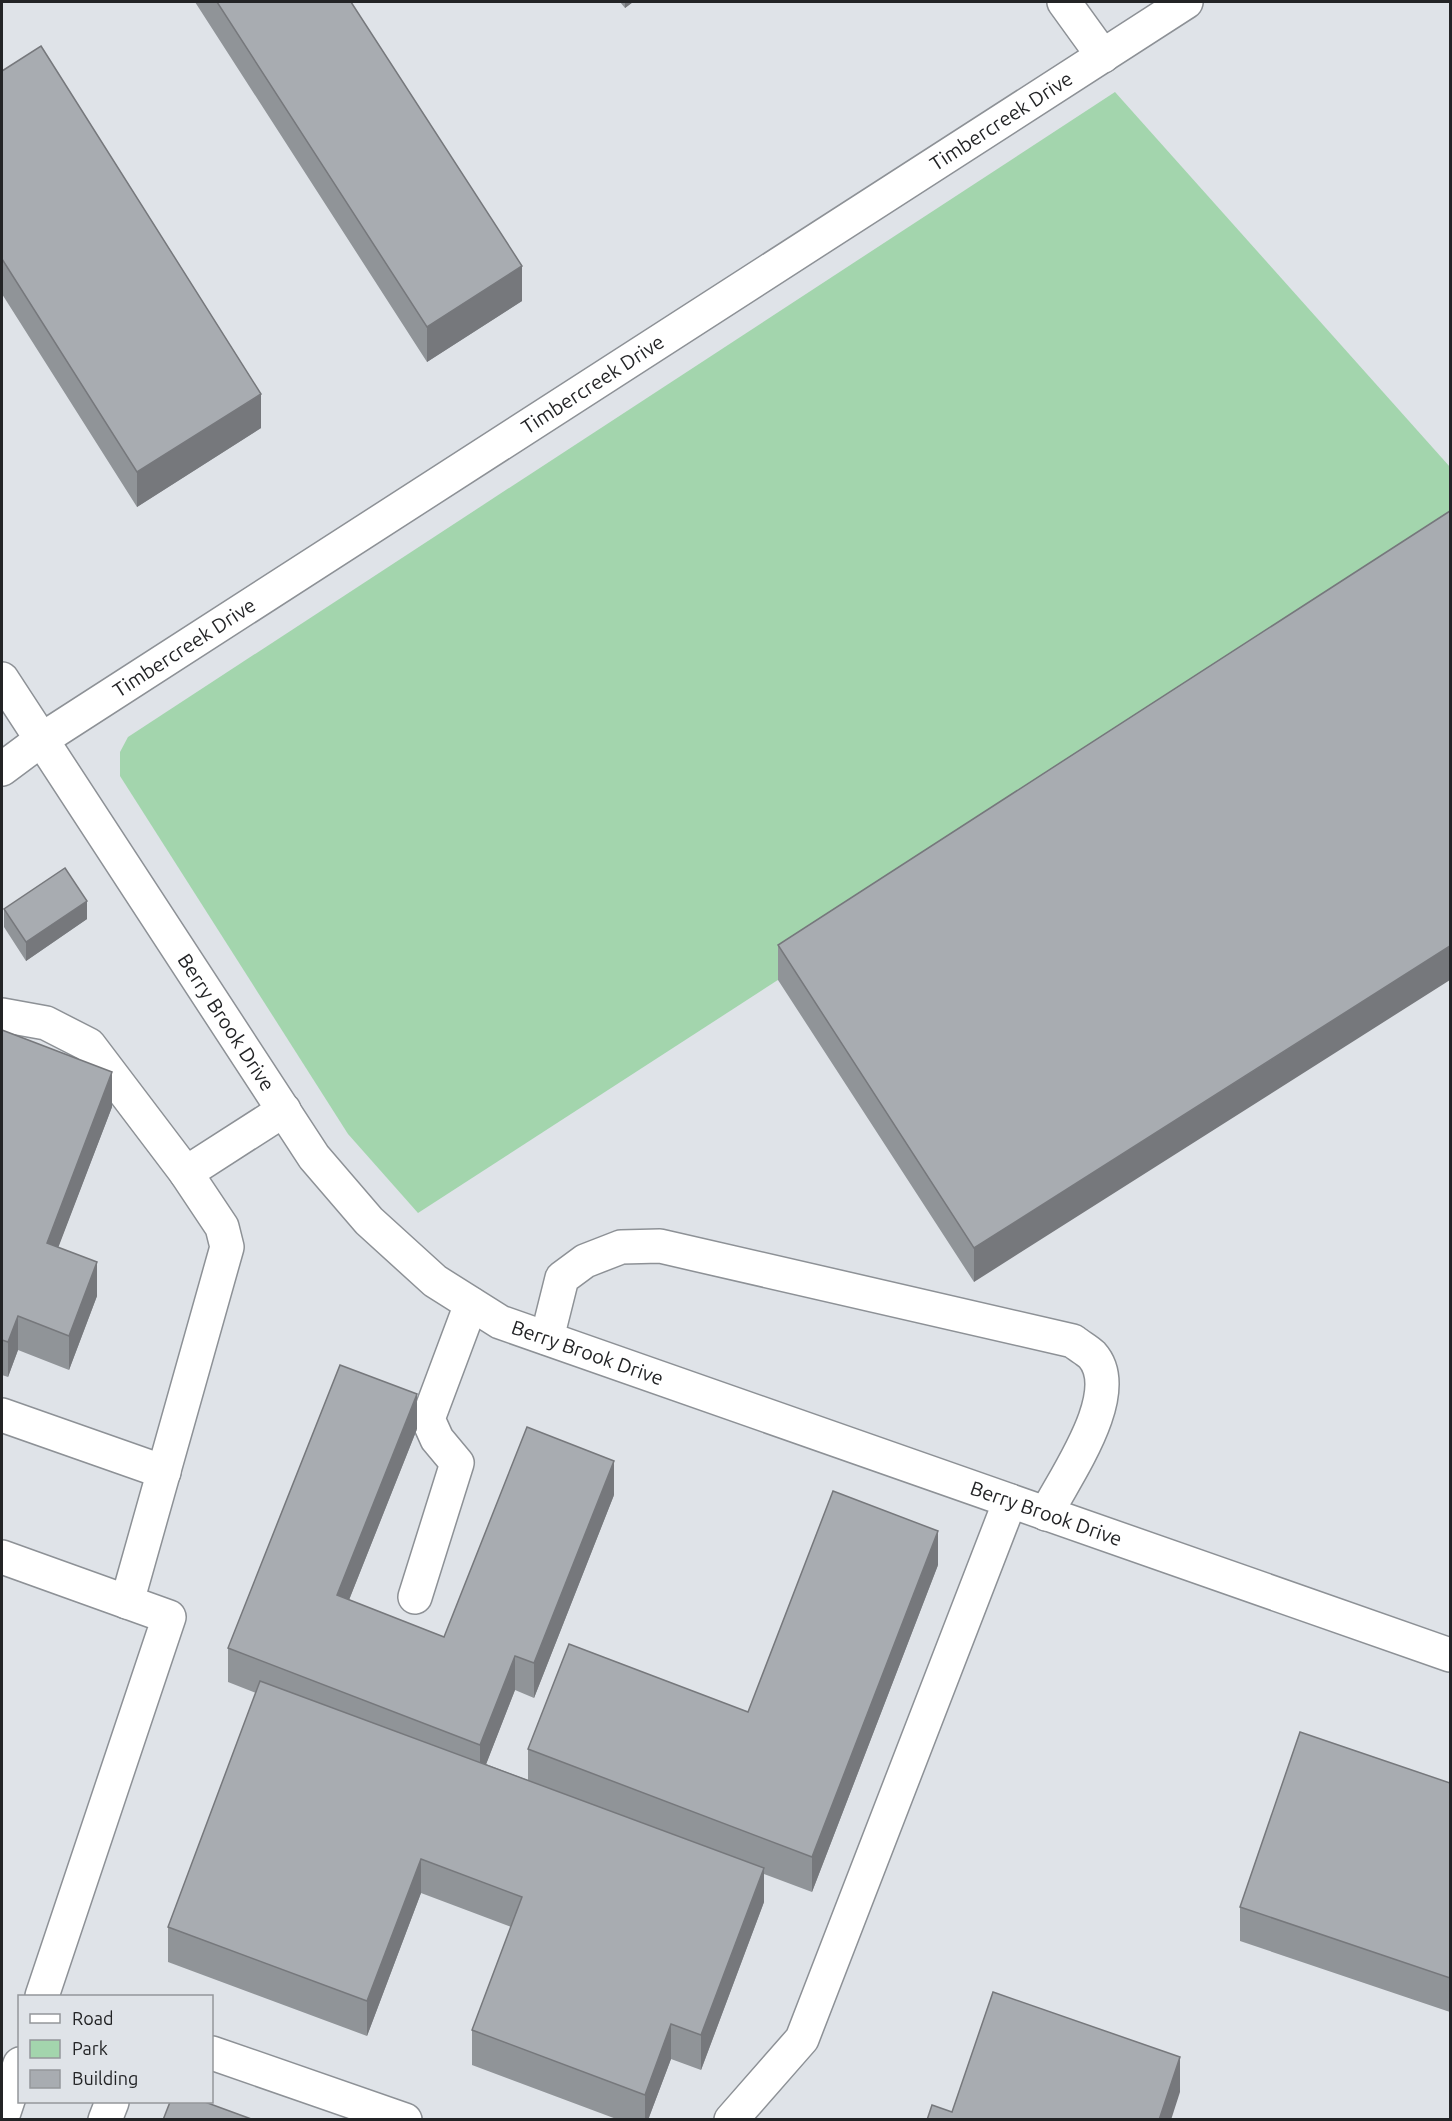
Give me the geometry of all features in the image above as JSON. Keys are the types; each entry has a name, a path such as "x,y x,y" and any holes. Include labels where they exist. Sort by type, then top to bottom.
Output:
{"street":[{"path":"1064,2 1103,56"},
{"name":"Timbercreek Drive","path":"2,769 41,740 1186,2"},
{"name":"Berry Brook Drive","path":"2,679 314,1157 369,1221 435,1281 500,1322 1450,1655"},
{"path":"2,1015 46,1023 89,1045 186,1173 222,1227 227,1247 127,1602"},
{"path":"186,1173 284,1110"},
{"path":"547,1338 562,1278 585,1261 621,1247 660,1246 1073,1341 1093,1356 1100,1372 1102,1395 1090,1433 1046,1514"},
{"path":"415,1597 457,1463 437,1439 428,1419 471,1304"},
{"path":"2,1415 164,1472"},
{"path":"731,2120 802,2039 1010,1501"},
{"path":"2,1557 169,1617 42,1995"},
{"path":"213,2053 405,2120"},
{"path":"2,2118 18,2070"},
{"path":"105,2120 112,2103"}],"green space":[{"path":"1115,92 1450,467 1450,545 418,1213 348,1134 120,776 120,752 128,737"}],"building":[{"path":"217,2 351,2 522,266 427,327"},
{"path":"41,46 261,394 137,472 2,259 2,71"},
{"path":"1450,511 1450,946 974,1248 778,945"},
{"path":"65,868 87,901 26,942 4,909"},
{"path":"2,1030 112,1072 47,1243 97,1262 69,1336 18,1316 8,1342 2,1340"},
{"path":"340,1365 417,1394 337,1595 444,1637 527,1427 614,1461 534,1663 515,1656 480,1745 228,1648"},
{"path":"833,1491 938,1531 812,1857 528,1749 569,1644 748,1712"},
{"path":"260,1681 764,1868 701,2035 671,2024 645,2095 472,2030 522,1897 421,1859 367,2001 168,1927"},
{"path":"1300,1732 1450,1783 1450,1978 1240,1907"},
{"path":"993,1992 1180,2057 1159,2120 927,2120 932,2105 952,2112"},
{"path":"170,2103 208,2103 254,2120 163,2120"}]}
